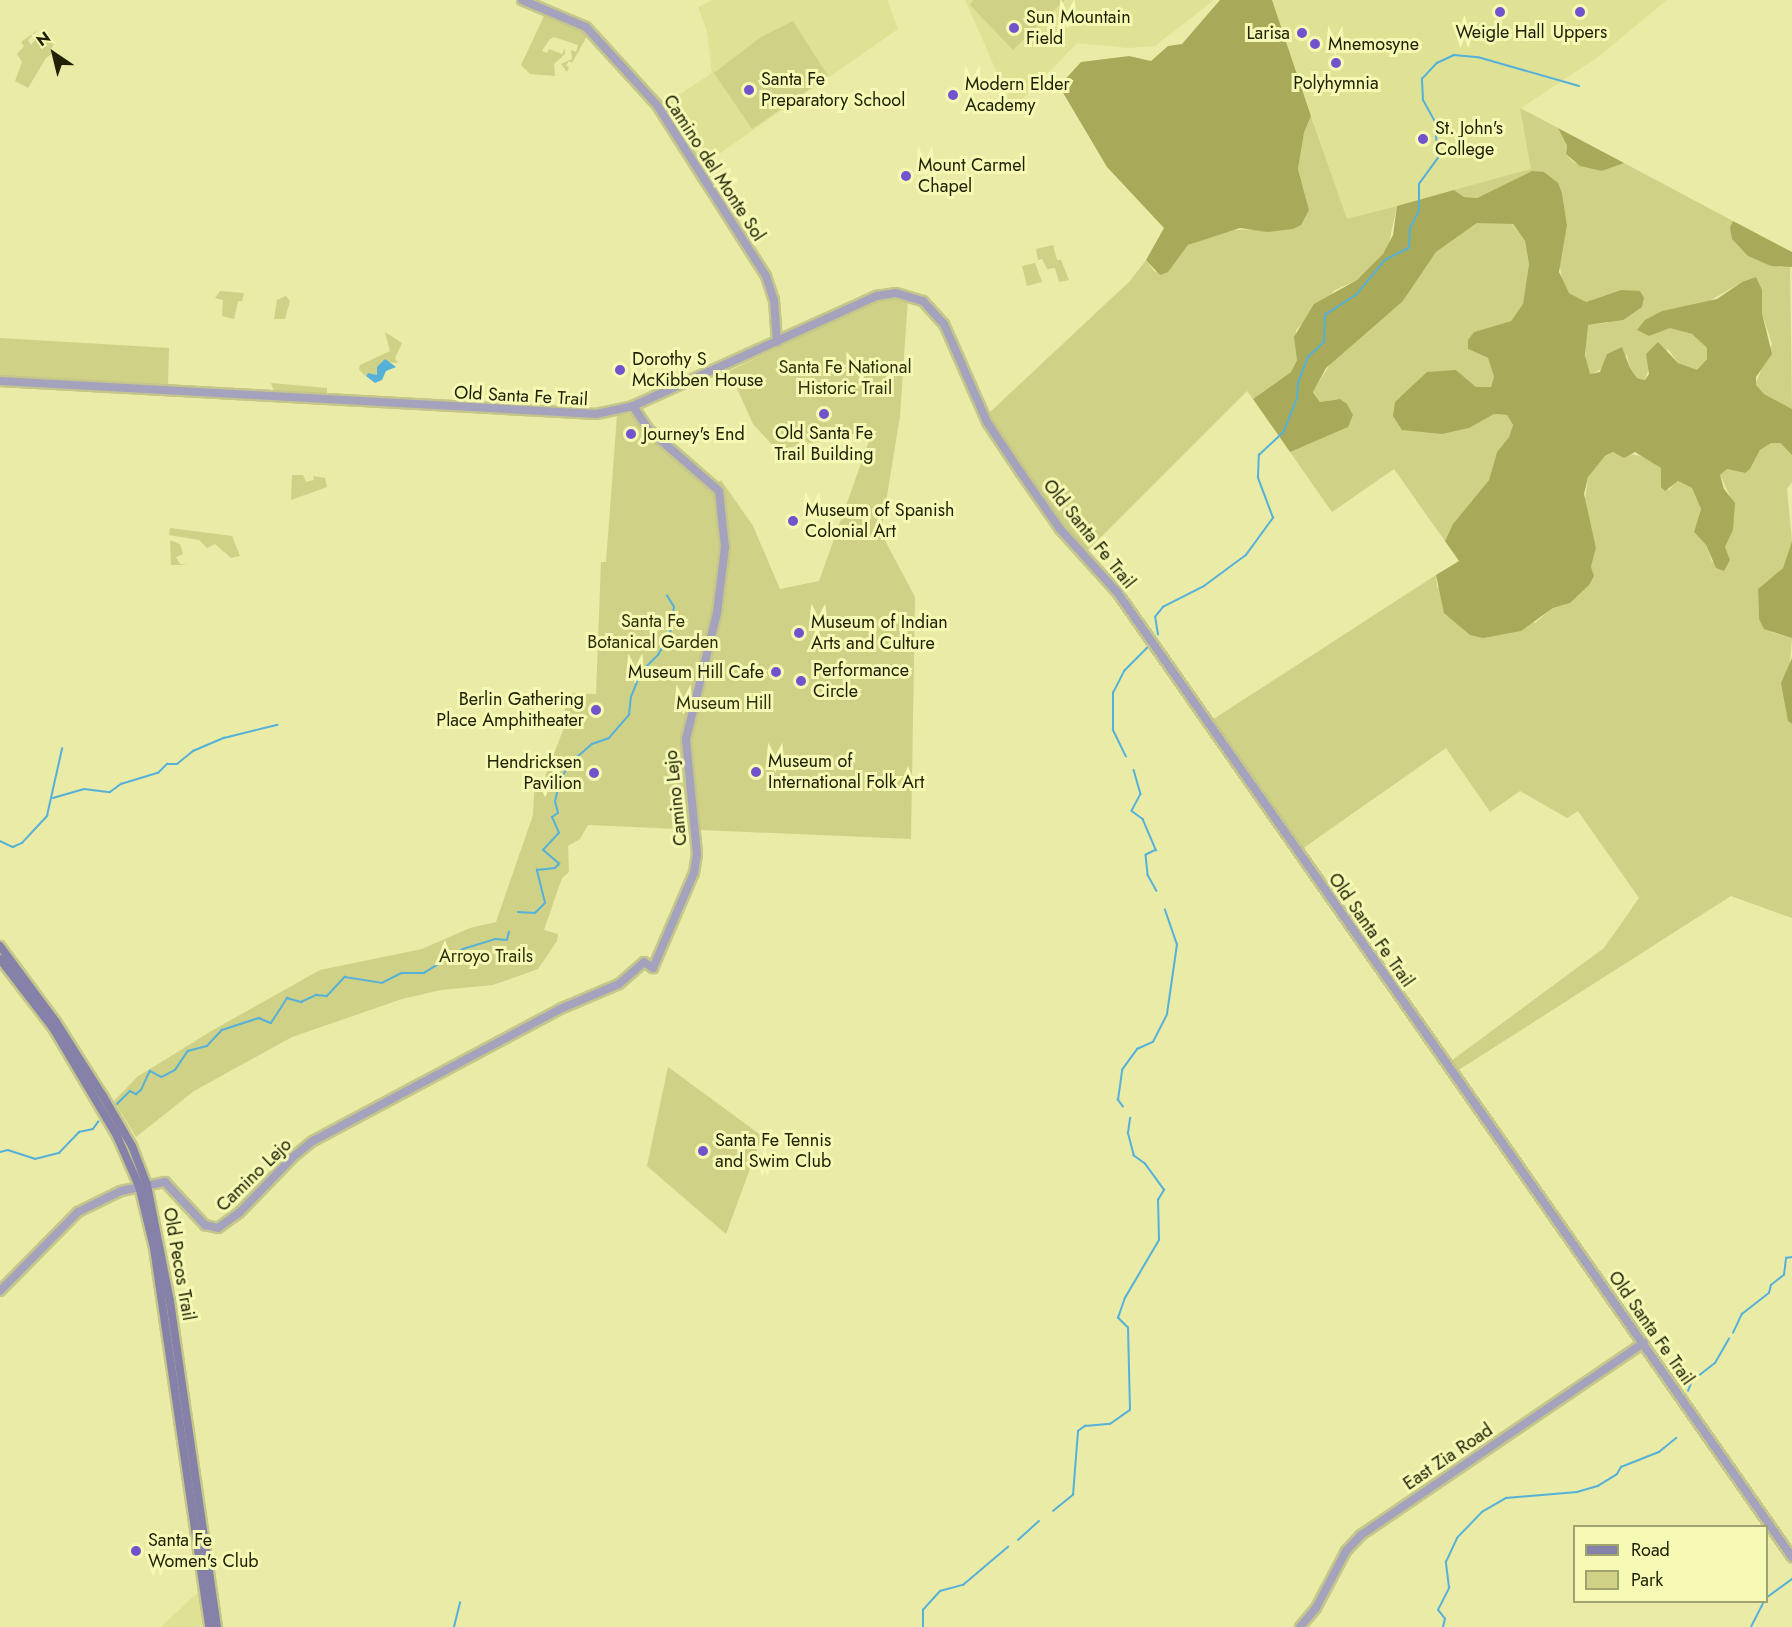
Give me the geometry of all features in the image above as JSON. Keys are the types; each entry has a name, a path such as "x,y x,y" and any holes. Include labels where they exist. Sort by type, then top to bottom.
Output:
{"main road":[{"name":"Old Pecos Trail","path":"0,946 56,1022 132,1146 166,1279 217,1627"},
{"name":"Old Pecos Trail","path":"0,959 52,1028 117,1136 143,1185 209,1627"}],"street":[{"name":"Camino del Monte Sol","path":"522,0 586,27 657,105 766,276 774,300 777,342"},
{"name":"Old Santa Fe Trail","path":"0,381 578,415 633,406 876,296 896,293 913,296 923,301 944,324 987,422 1032,489 1060,529 1117,592 1792,1557"},
{"name":"Camino Lejo","path":"143,1185 165,1182 205,1226 218,1228 239,1213 313,1141 560,1009 619,984 644,962 653,968 694,873 697,854 686,771 687,728 717,613 725,547 719,491 649,430 633,406"},
{"path":"0,1291 78,1212 100,1199 143,1185"},
{"name":"East Zia Road","path":"1300,1627 1316,1608 1346,1551 1361,1535 1644,1343"}],"shaded area":[{"name":"Santa Fe Preparatory School","path":"713,0 887,0 898,29 703,165 662,106 712,73 707,31 698,7"},
{"path":"965,0 1214,0 1155,46 1128,48 1077,43 1013,109"},
{"path":"1220,0 1272,0 1311,116 1304,133 1298,169 1309,210 1301,225 1293,229 1267,232 1240,228 1188,245 1168,272 1160,275 1146,260 1164,228 1107,167 1059,86 1081,62 1129,56 1151,61 1168,46 1182,44"},
{"name":"St. John's College","path":"1272,0 1667,0 1598,57 1521,108 1532,169 1347,220"},
{"path":"1558,128 1624,163 1602,171 1580,166 1566,154 1567,146"},
{"path":"1532,171 1544,172 1558,183 1562,193 1567,225 1559,272 1569,293 1586,302 1621,290 1640,291 1644,298 1642,307 1623,320 1588,325 1585,355 1590,374 1600,372 1607,354 1622,347 1630,368 1637,378 1645,380 1649,374 1646,354 1658,342 1678,363 1697,370 1707,359 1707,348 1692,334 1670,328 1649,336 1637,330 1645,320 1662,311 1717,299 1742,282 1756,277 1762,290 1762,313 1772,354 1756,377 1756,385 1764,394 1792,409 1792,455 1780,443 1771,443 1760,450 1750,469 1745,473 1727,469 1720,475 1724,489 1735,503 1733,530 1725,547 1730,560 1724,571 1716,568 1706,545 1694,532 1701,509 1692,488 1678,481 1665,491 1661,487 1661,468 1635,452 1624,458 1613,452 1605,456 1588,477 1584,494 1596,548 1591,567 1594,576 1589,585 1570,603 1553,608 1521,631 1483,638 1470,635 1444,613 1436,575 1459,561 1445,541 1453,524 1489,480 1497,452 1509,437 1513,425 1507,415 1494,414 1469,428 1442,434 1402,430 1393,416 1395,402 1427,372 1456,370 1476,387 1491,387 1494,377 1488,358 1468,349 1468,340 1474,332 1511,321 1523,304 1529,264 1525,241 1513,224 1477,223 1436,252 1403,301 1326,368 1313,392 1320,402 1340,399 1347,404 1353,415 1348,427 1290,452 1253,399 1291,372 1297,360 1294,337 1314,304 1357,280 1383,254 1393,235 1397,206 1454,190 1464,197 1477,198"},
{"path":"1733,221 1792,252 1792,267 1771,266 1748,256 1732,239 1730,227"},
{"path":"1792,541 1792,638 1764,629 1759,619 1758,589 1783,568"},
{"path":"1792,658 1792,724 1788,721 1781,683"},
{"path":"200,1590 202,1627 161,1627"}],"green space":[{"name":"Sun Mountain Field","path":"973,0 1065,0 1013,50 970,5"},
{"path":"545,14 584,29 588,34 572,63 569,61 566,66 569,67 567,72 561,64 572,59 571,50 576,52 578,45 554,37 549,40 542,51 547,53 549,49 562,54 565,48 565,54 554,64 555,76 530,74 521,65"},
{"path":"793,21 828,76 752,129 714,73 761,37"},
{"path":"38,30 28,40 31,45 39,35 54,44 51,49 54,52 46,58 28,88 15,81 22,62 17,54 24,46 21,42"},
{"path":"1520,108 1558,128 1567,147 1566,154 1573,162 1602,171 1624,163 1733,221 1730,227 1748,256 1781,267 1790,265 1792,409 1764,394 1755,385 1772,344 1762,313 1762,290 1742,282 1649,336 1670,327 1692,334 1707,348 1707,359 1697,371 1678,363 1668,349 1650,365 1645,380 1637,378 1630,368 1627,355 1590,375 1586,366 1585,332 1588,325 1607,323 1621,290 1586,302 1569,293 1562,283 1559,257 1567,225 1562,193 1532,171 1477,198 1464,197 1454,190 1531,169"},
{"path":"1311,116 1347,219 1397,206 1388,247 1376,264 1357,280 1335,290 1296,330 1297,360 1291,372 1253,399 1247,391 1087,551 1054,513 989,413 1130,281 1146,260 1155,272 1177,260 1188,245 1228,230 1293,229 1306,199 1298,169 1304,133"},
{"path":"1488,221 1512,224 1525,241 1529,264 1523,305 1511,321 1474,332 1468,349 1488,358 1494,377 1491,387 1476,387 1456,370 1427,431 1442,434 1494,414 1507,415 1513,425 1509,437 1497,452 1489,480 1453,524 1445,541 1394,469 1332,512 1290,452 1309,441 1340,399 1320,402 1313,391 1334,358 1403,301 1436,252 1477,223"},
{"path":"1053,245 1057,260 1061,260 1069,280 1059,282 1055,268 1047,269 1042,259 1038,260 1036,249"},
{"path":"1035,263 1042,282 1027,286 1022,266"},
{"path":"220,291 244,293 242,301 238,301 234,319 222,316 223,300 215,298"},
{"path":"286,296 290,301 285,319 274,319 277,300"},
{"name":"Museum Hill","path":"894,297 908,298 900,416 881,533 915,597 911,839 588,825 580,839 568,846 569,872 562,878 544,930 558,934 557,941 538,969 493,985 441,990 402,999 292,1037 194,1091 136,1137 114,1101 137,1077 213,1030 320,970 422,949 470,928 496,922 533,815 534,793 543,782 565,725 565,693 596,694 601,562 606,562 617,415 632,414 646,435 665,446 712,487 721,480 753,526 780,589 819,581 873,430 777,450 753,424 729,371 865,306"},
{"path":"385,332 402,343 395,358 398,363 383,362 377,367 377,375 368,373 365,376 359,369 360,365 390,351"},
{"path":"0,338 169,348 168,384 165,388 0,378"},
{"path":"271,383 327,388 327,395 274,392"},
{"path":"1771,443 1779,443 1792,455 1792,482 1787,489 1792,541 1783,568 1758,589 1759,619 1774,633 1792,638 1786,713 1792,724 1792,918 1731,896 1457,1071 1451,1061 1604,948 1639,898 1578,811 1567,818 1520,791 1490,812 1446,748 1302,849 1212,720 1436,575 1437,587 1535,623 1553,608 1570,603 1591,567 1596,548 1584,507 1588,477 1601,459 1613,452 1643,456 1661,468 1661,480 1669,490 1677,481 1692,488 1701,509 1694,532 1706,545 1712,562 1727,555 1725,547 1733,523 1730,496 1720,475 1727,468 1744,473 1750,469 1760,450"},
{"path":"292,475 303,475 306,482 314,480 313,476 325,478 327,487 291,500"},
{"path":"170,528 232,536 240,556 231,558 215,544 207,548 199,540 169,535"},
{"path":"170,540 180,544 183,554 176,557 180,564 188,565 171,565"},
{"name":"Santa Fe Tennis and Swim Club","path":"668,1067 762,1136 726,1234 647,1166"}],"water":[{"path":"385,359 396,367 386,371 382,380 375,383 366,376 368,373 377,375 377,367"}],"waterway":[{"path":"1158,635 1155,617 1163,607 1204,586 1246,555 1273,518 1258,478 1259,455 1283,433 1297,399 1298,383 1308,357 1324,342 1325,315 1356,295 1385,260 1409,248 1410,228 1419,211 1419,184 1438,158 1435,122 1423,100 1422,79 1437,63 1454,55 1478,57 1579,86"},
{"path":"518,912 535,913 545,903 537,870 555,868 559,864 543,850 559,833 552,817 558,813 555,802 559,783 569,764 592,744 609,738 629,715 631,697 641,672 658,655 670,635 674,607 667,596"},
{"path":"1126,757 1113,730 1113,693 1124,671 1149,646"},
{"path":"53,798 84,789 110,792 121,784 158,773 167,764 177,764 193,751 224,738 277,725"},
{"path":"0,841 13,847 22,843 47,816 62,749"},
{"path":"1134,770 1141,794 1132,811 1143,819 1156,850 1146,855 1148,875 1157,891"},
{"path":"1123,1107 1118,1100 1122,1070 1137,1049 1153,1042 1167,1014 1177,945 1165,910"},
{"path":"117,1104 130,1091 136,1094 141,1090 150,1071 162,1077 175,1070 188,1051 207,1046 222,1030 259,1018 271,1023 287,998 301,1002 316,995 327,996 345,977 382,983 402,973 424,973 463,949 495,939 507,940 509,932"},
{"path":"1053,1511 1073,1495 1078,1431 1085,1426 1110,1424 1130,1410 1128,1328 1118,1318 1125,1298 1159,1240 1158,1200 1164,1190 1145,1164 1134,1156 1128,1133 1130,1118"},
{"path":"0,1152 8,1150 35,1159 59,1153 79,1132 93,1129 98,1122"},
{"path":"1733,1333 1742,1314 1769,1293 1771,1285 1784,1275 1786,1258 1792,1257"},
{"path":"1688,1391 1692,1381 1715,1363 1729,1339"},
{"path":"1443,1627 1445,1619 1438,1610 1449,1588 1446,1562 1457,1538 1482,1512 1506,1498 1577,1492 1598,1486 1617,1474 1621,1467 1659,1452 1676,1438"},
{"path":"1018,1540 1039,1521"},
{"path":"923,1627 923,1610 940,1591 963,1585 1008,1547"},
{"path":"1768,1597 1792,1579"},
{"path":"454,1627 460,1603"},
{"path":"1751,1627 1763,1603"}],"place":[{"name":"Weigle Hall","path":"1500,12"},
{"name":"Uppers","path":"1580,12"},
{"name":"Sun Mountain Field","path":"1014,28"},
{"name":"Larisa","path":"1302,33"},
{"name":"Mnemosyne","path":"1315,44"},
{"name":"Polyhymnia","path":"1336,63"},
{"name":"Santa Fe Preparatory School","path":"749,90"},
{"name":"Modern Elder Academy","path":"953,95"},
{"name":"St. John's College","path":"1423,139"},
{"name":"Mount Carmel Chapel","path":"906,176"},
{"name":"Dorothy S McKibben House","path":"620,370"},
{"name":"Old Santa Fe Trail Building","path":"824,414"},
{"name":"Journey's End","path":"631,434"},
{"name":"Museum of Spanish Colonial Art","path":"793,521"},
{"name":"Museum of Indian Arts and Culture","path":"799,633"},
{"name":"Museum Hill Cafe","path":"776,672"},
{"name":"Performance Circle","path":"801,681"},
{"name":"Berlin Gathering Place Amphitheater","path":"596,710"},
{"name":"Museum of International Folk Art","path":"756,772"},
{"name":"Hendricksen Pavilion","path":"594,773"},
{"name":"Santa Fe Tennis and Swim Club","path":"703,1151"},
{"name":"Santa Fe Women's Club","path":"136,1551"}],"park label":[{"name":"Santa Fe National Historic Trail","path":"845,378"},
{"name":"Santa Fe Botanical Garden","path":"653,632"},
{"name":"Arroyo Trails","path":"486,956"}]}
